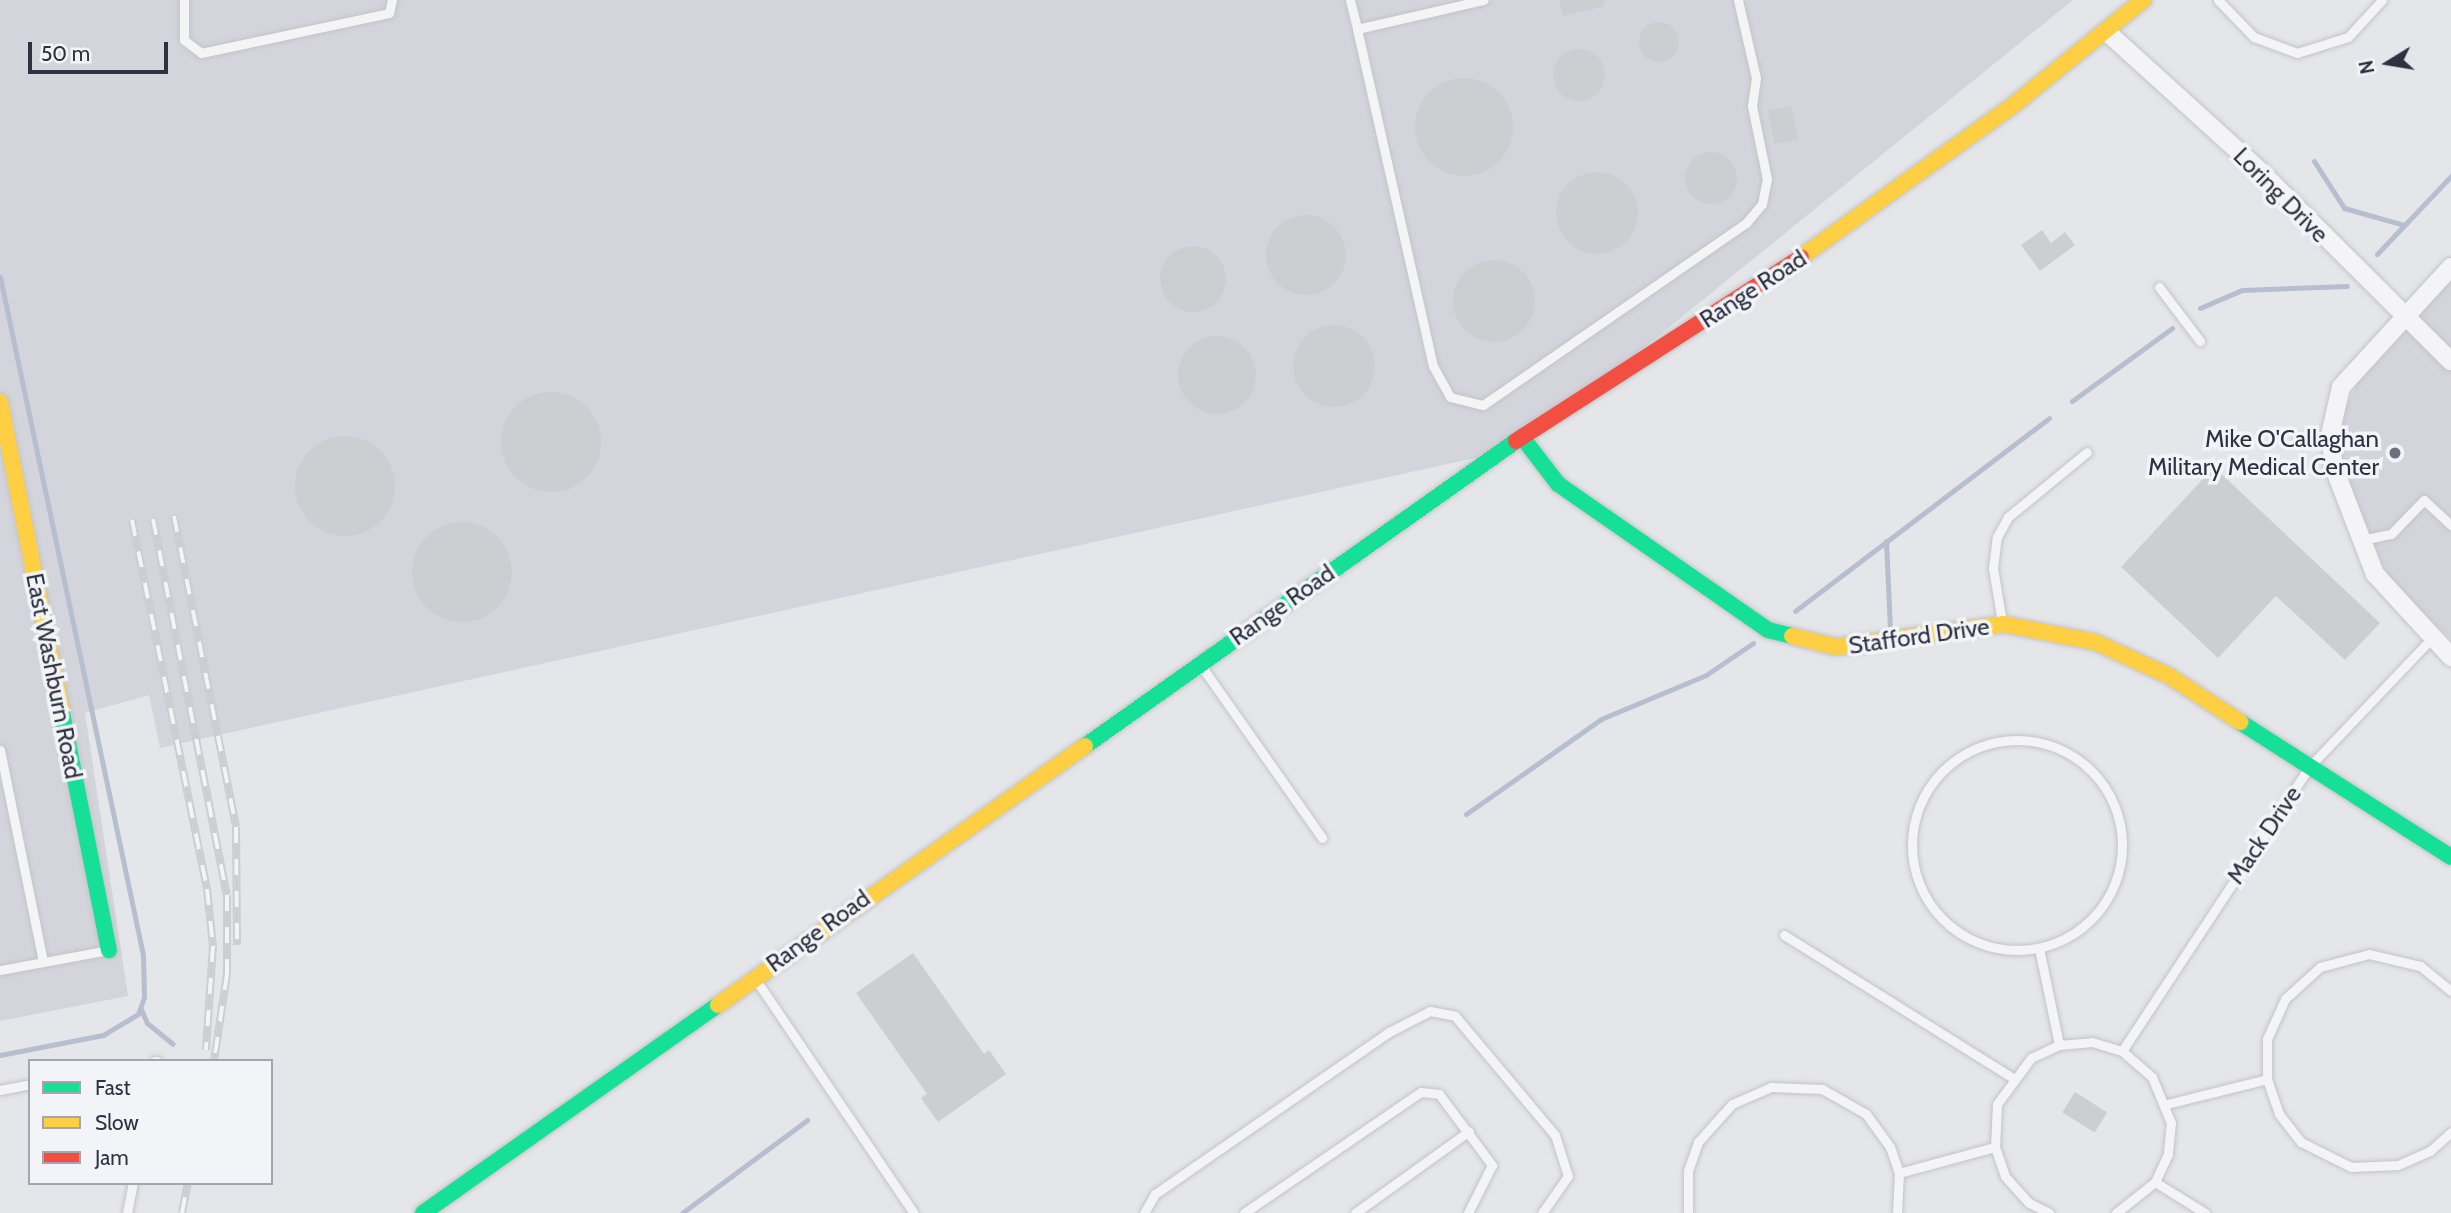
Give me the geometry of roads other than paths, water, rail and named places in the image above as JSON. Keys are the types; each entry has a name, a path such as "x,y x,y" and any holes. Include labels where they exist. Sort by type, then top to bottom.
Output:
{"street":[{"name":"Range Road","path":"423,1213 1522,437 1777,274 2108,33 2143,0"},
{"name":"Loring Drive","path":"2108,33 2259,170 2405,318 2451,360"},
{"path":"2451,267 2341,387 2330,435 2334,468 2362,540 2392,599 2451,657"},
{"name":"East Washburn Road","path":"0,402 109,950"},
{"name":"Stafford Drive","path":"1522,437 1558,484 1768,630 1836,648 2003,624 2095,642 2135,659 2310,766 2451,857"}],"lane":[{"path":"184,0 184,40 201,53 389,13 392,0"},
{"path":"1350,0 1437,375 1450,397 1483,405 1746,223 1762,204 1768,179 1752,106 1756,78 1738,0"},
{"path":"1357,29 1484,0"},
{"path":"2218,0 2254,37 2297,52 2348,37 2382,0"},
{"path":"2158,287 2200,341"},
{"path":"2298,439 2330,435"},
{"path":"2003,624 1993,568 1997,537 2008,517 2087,452"},
{"path":"2362,540 2391,534 2424,500 2451,525"},
{"name":"Mack Drive","path":"2122,1051 2310,766 2431,639"},
{"path":"1199,663 1322,838"},
{"path":"2003,740 2059,748 2099,777 2116,807 2123,842 2117,879 2096,915 2072,935 2039,948 2005,950 1968,938 1937,913 1919,882 1912,839 1934,780 1961,755 2003,740"},
{"path":"0,750 43,962"},
{"path":"1784,935 2011,1077"},
{"path":"2039,948 2059,1045"},
{"path":"0,970 109,950"},
{"path":"2451,991 2420,966 2369,954 2320,967 2285,999 2267,1039 2267,1079 2279,1114 2301,1142 2351,1167 2398,1165 2430,1151 2451,1132"},
{"path":"754,977 914,1213"},
{"path":"1144,1213 1155,1194 1389,1032 1430,1011 1455,1016 1555,1135 1568,1176 1542,1213"},
{"path":"2049,1213 2029,1203 2006,1176 1995,1147 1997,1104 2011,1077 2059,1045 2092,1042 2122,1051 2152,1077 2167,1104 2168,1154 2155,1182 2116,1213"},
{"path":"2167,1104 2267,1079"},
{"path":"0,1090 28,1084"},
{"path":"1688,1213 1688,1171 1699,1142 1732,1104 1771,1087 1822,1089 1866,1114 1890,1147 1899,1173 1897,1213"},
{"path":"1244,1213 1421,1092 1439,1094 1469,1130 1492,1165 1468,1213"},
{"path":"1354,1213 1469,1130"},
{"path":"1899,1173 1995,1147"},
{"path":"2155,1182 2205,1213"},
{"path":"127,1213 133,1185"}],"waterway":[{"path":"2314,161 2344,208 2404,225"},
{"path":"2377,254 2451,176"},
{"path":"0,277 143,955 144,997 138,1014 103,1035 0,1055"},
{"path":"2200,308 2242,290 2347,286"},
{"path":"2072,401 2172,328"},
{"path":"1795,611 2049,418"},
{"path":"1886,541 1890,629"},
{"path":"1466,814 1601,719 1706,675 1753,643"},
{"path":"141,1009 147,1023 173,1044"},
{"path":"682,1213 807,1120"}],"railway":[{"path":"174,516 236,827 237,945"},
{"path":"153,519 227,895 227,974 214,1059"},
{"path":"132,520 207,889 213,946 206,1050"},
{"path":"182,1213 188,1185"}],"place":[{"name":"Mike O'Callaghan Military Medical Center","path":"2395,453"}]}
